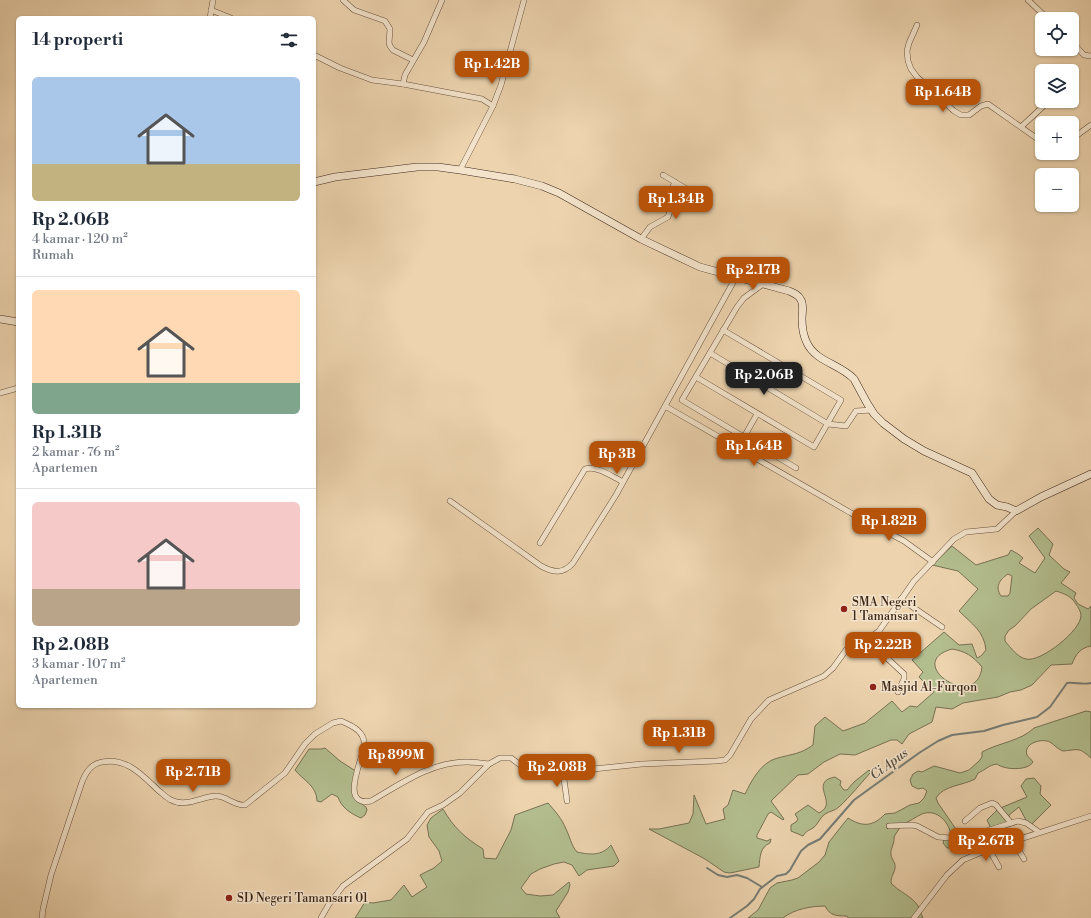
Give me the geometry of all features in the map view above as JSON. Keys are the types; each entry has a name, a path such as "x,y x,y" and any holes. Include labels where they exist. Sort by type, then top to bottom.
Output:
{"main road":[{"path":"316,182 335,177 417,167 438,167 515,179 550,189 570,198 641,239 700,267 794,293 800,298 802,303 803,333 810,348 818,356 849,374 854,379 872,410 883,423 904,439 939,459 975,476 986,496 993,502 1007,506 1016,511 1041,497 1091,474"},
{"path":"0,319 16,322"}],"street":[{"path":"210,16 213,0"},
{"path":"343,0 354,10 385,21 390,29 388,43 390,46 413,60"},
{"path":"403,84 405,75 424,42 442,0"},
{"path":"460,170 493,106 501,85 524,0"},
{"path":"1028,0 1041,12"},
{"path":"211,10 226,16"},
{"path":"917,25 907,51 908,61 917,78 958,114 968,115 981,106 988,104 1035,137"},
{"path":"1079,49 1084,54 1091,56"},
{"path":"316,55 340,68 372,80 403,84 482,99 493,106"},
{"path":"1021,127 1041,108"},
{"path":"1079,133 1091,124"},
{"path":"663,175 690,191"},
{"path":"641,239 650,227 668,217 671,208 669,195 675,182"},
{"path":"450,501 548,570 563,571 568,569 616,495 736,276"},
{"path":"763,284 744,298 737,306 682,400 796,468"},
{"path":"696,377 814,447 828,424 841,400 723,330"},
{"path":"710,353 828,424 846,426 856,411 872,410"},
{"path":"0,393 16,389"},
{"path":"665,406 844,509 904,541 933,562"},
{"path":"744,436 757,414"},
{"path":"540,543 585,469 591,468 598,470 623,482"},
{"path":"321,918 329,904 343,886 407,839 428,812 443,805 460,793 489,764 500,758 511,758 535,773 563,772 642,764 725,760 732,752 751,719 769,700 824,676 833,668 846,650 870,638 882,627 919,575 954,539 966,532 997,529 1016,511"},
{"path":"902,598 942,627"},
{"path":"870,638 888,659 904,674 904,679 898,692"},
{"path":"42,918 51,875 82,782 88,770 93,765 98,763 111,761 125,764 143,776 174,802 188,802 216,796 238,805 245,805 285,773 305,744 315,734 323,728 341,721 358,730 363,735 365,742 364,747 353,785 356,796 365,802 371,801 404,780 429,769 443,765 467,762 489,764"},
{"path":"563,772 567,801"},
{"path":"965,821 980,808 992,803 996,805 1011,823"},
{"path":"914,918 956,865 971,856 1039,832 1091,816"},
{"path":"889,826 912,825 922,828 938,837 950,838 977,834 1016,821 1024,822 1039,832"},
{"path":"1013,841 1024,859"},
{"path":"989,849 999,867"}],"green space":[{"path":"1038,528 1053,544 1049,555 1064,569 1070,572 1061,583 1076,593 1074,598 1078,604 1088,609 1091,606 1091,646 1084,648 1079,652 1072,664 1051,665 1032,685 1021,690 1010,692 998,697 963,703 952,709 936,707 932,722 909,734 902,744 897,740 891,740 855,755 840,754 824,762 808,774 798,775 771,801 784,819 783,820 771,812 768,814 757,835 757,838 767,841 771,839 770,843 762,850 759,867 730,873 724,872 705,859 649,829 659,829 689,823 693,814 694,795 706,824 725,819 723,809 728,805 733,790 745,794 758,772 767,763 778,758 800,752 813,745 815,726 825,717 843,731 865,723 892,701 902,712 910,706 917,707 934,692 919,677 923,672 912,660 944,632 959,645 972,644 977,658 986,650 985,643 980,633 959,611 978,589 958,571 932,565 952,546 976,565 1008,555 1011,550 1023,558 1019,563 1035,573 1045,558 1029,536","holes":["1008,574 1012,576 1010,593 1008,596 1001,596 998,587 1000,581","1056,591 1070,597 1074,601 1081,615 1075,629 1068,637 1041,656 1026,659 1012,649 1005,641 1005,636 1009,630 1015,626 1031,609","952,649 961,651 968,655 982,667 977,680 968,686 957,685 946,680 938,673 935,664 939,656"]},
{"path":"1086,711 1091,712 1091,758 1080,750 1063,751 1050,742 1038,741 1034,742 1028,747 1027,755 1033,762 1030,765 1016,769 997,764 989,766 978,773 975,779 948,788 939,794 936,798 938,803 958,832 968,834 956,846 947,848 943,843 944,840 951,836 948,826 938,815 933,813 922,814 902,824 894,837 891,850 895,870 891,883 919,907 923,918 848,918 847,916 832,914 825,906 792,912 783,918 748,918 758,910 770,888 777,883 798,878 819,862 825,855 829,842 848,818 858,823 872,823 885,814 895,813 910,805 919,803 924,798 927,791 923,788 918,789 912,786 910,780 913,774 918,771 922,772 934,766 960,773 969,770 982,757 982,752 1023,736 1034,728"},
{"path":"325,748 356,773 356,800 366,807 367,810 365,815 361,818 347,810 341,804 338,797 332,794 321,802 317,801 315,791 295,770 309,749"},
{"path":"869,770 871,772 843,803 837,808 823,815 815,827 806,832 803,836 791,831 791,825 798,819 795,814 808,805 819,813 825,808 826,802 823,785 828,779 835,777 841,781 840,785 844,790 847,790 854,782"},
{"path":"1034,778 1041,786 1040,794 1051,805 1031,825 1027,822 1019,807 1009,815 1010,825 992,831 987,820 998,809 1027,797 1021,786 1026,779"},
{"path":"548,803 562,822 577,852 596,854 604,851 611,845 619,861 614,866 587,870 579,876 572,865 564,862 540,869 531,874 521,888 526,894 540,896 553,895 569,882 570,885 568,892 556,911 560,918 355,918 365,902 373,903 391,900 404,885 412,897 427,887 420,875 434,868 442,861 439,851 429,837 427,825 431,818 443,809 451,822 460,832 483,849 484,858 496,859 511,830 515,815"}],"waterway":[{"name":"Ci Apus","path":"730,918 747,906 754,899 760,889 777,876 786,874 801,851 808,845 820,839 854,800 919,753 938,741 952,735 984,731 1037,717 1050,707 1067,683 1091,683"},
{"path":"707,868 718,875 727,877 737,875 747,878 762,887"}],"place":[{"name":"SMA Negeri 1 Tamansari","path":"844,609"},
{"name":"Masjid Al-Furqon","path":"873,687"},
{"name":"SD Negeri Tamansari 01","path":"229,898"}]}
